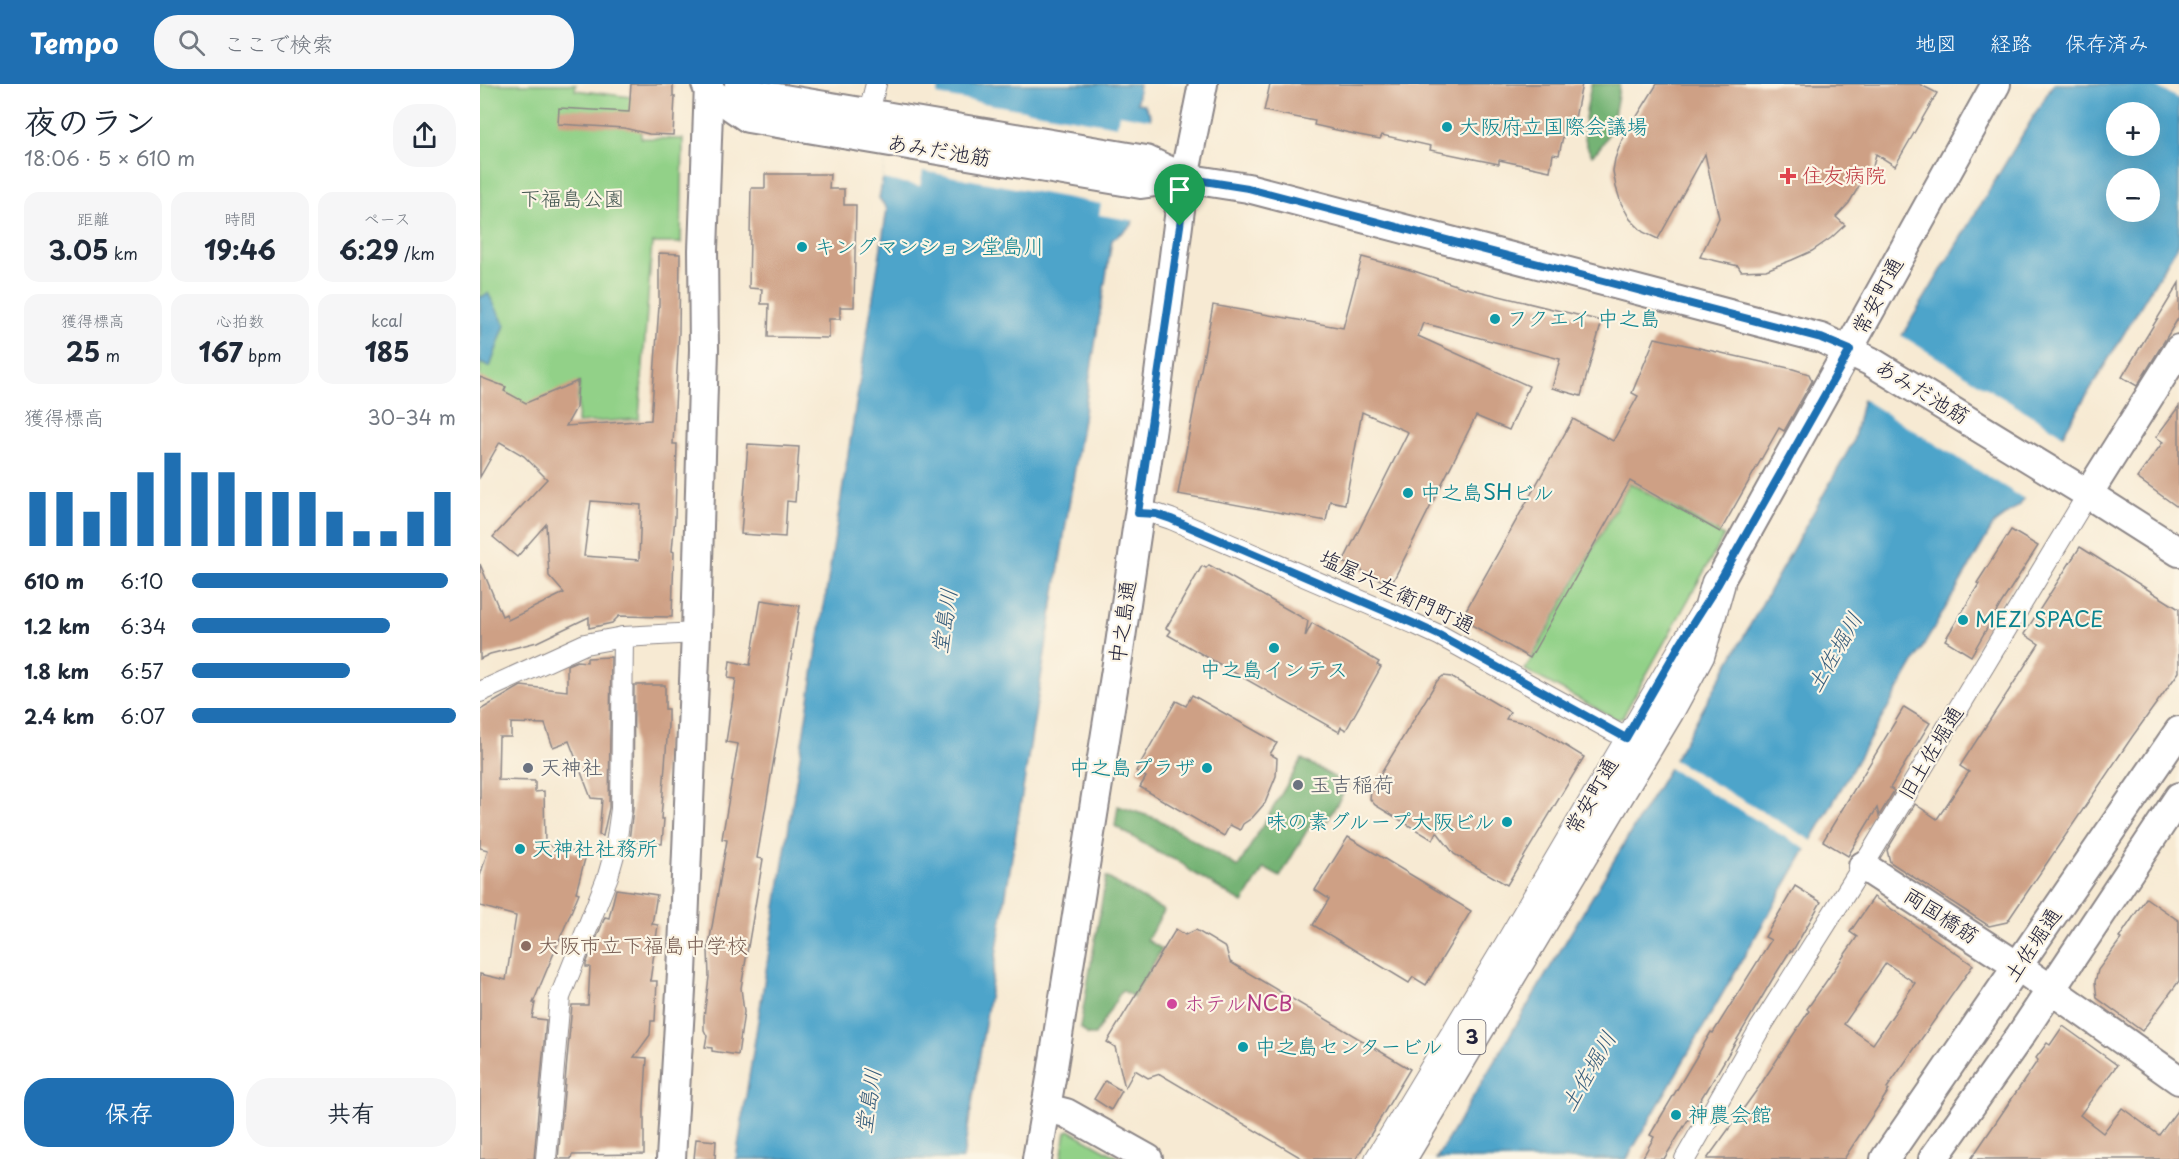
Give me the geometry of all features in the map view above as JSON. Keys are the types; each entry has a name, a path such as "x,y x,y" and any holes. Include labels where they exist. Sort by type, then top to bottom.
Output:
{"highway":[{"name":"3","path":"1399,1159 1667,711 1698,654 1718,584"}],"street":[{"name":"あみだ池筋","path":"739,84 748,93 884,124 1143,172 1248,188 1810,335 1850,350 1875,364 2050,470 2179,552"},
{"path":"876,84 884,124"},
{"name":"中之島通","path":"1036,1159 1119,651 1185,178 1203,84"},
{"name":"常安町通","path":"1375,1159 1680,644 1718,584 1996,84"},
{"name":"あみだ池筋","path":"712,86 732,96 753,119 884,124"},
{"path":"671,1159 682,973 696,633 704,350 704,233 712,86"},
{"name":"旧土佐堀通","path":"1685,1159 1759,1030 1863,866 2088,494 2179,349"},
{"name":"塩屋六左衛門町通","path":"1138,513 1156,514 1171,519 1415,624 1441,636 1626,738"},
{"path":"480,692 585,644 622,637 696,633"},
{"path":"546,1159 560,997 608,876 617,837 621,809 622,637"},
{"name":"土佐堀通","path":"1885,1159 2179,731"},
{"name":"土佐堀通","path":"1934,1159 2179,797"},
{"name":"両国橋筋","path":"1863,866 2051,989"},
{"path":"2051,989 2179,1080"},
{"path":"1046,1108 1066,1113 1148,1159"}],"green space":[{"name":"下福島公園","path":"480,84 576,84 575,90 638,98 641,138 683,139 681,243 652,243 639,419 577,423 579,383 523,406 480,388"},
{"path":"1591,84 1620,84 1609,132 1605,141 1592,155 1584,130"},
{"path":"1630,483 1724,536 1622,718 1616,719 1525,670"},
{"path":"1302,759 1348,785 1327,821 1316,815 1280,877 1264,868 1243,903 1192,872 1180,862 1159,853 1115,826 1118,806 1158,819 1238,867"},
{"path":"1106,877 1164,911 1147,940 1162,949 1133,997 1122,990 1095,1035 1088,1035 1080,1027"},
{"path":"1069,1130 1121,1159 1061,1159 1066,1132"}],"water":[{"name":"堂島川","path":"901,84 1139,84 1137,103 1144,104 1151,115 1132,225 1112,240 963,1159 736,1159 887,209 879,198"},
{"name":"土佐堀川","path":"2053,84 2179,84 2179,243 2020,505 1994,524 1627,1159 1436,1159 1678,753 1853,442 1862,402"},
{"path":"488,293 505,325 490,367 480,363 480,298"}],"pier":[{"path":"899,84 939,84 937,95 1117,126 1119,114 1153,120 1136,221 1099,215 1101,204 923,171 920,186 882,179"},
{"path":"2152,84 2179,84 2179,99"},
{"path":"1899,334 2065,436 2026,500 1861,398"},
{"path":"1672,759 1814,842 1809,851 1667,767"}],"building":[{"path":"631,84 673,84 673,96 675,96 673,135 649,134 624,128 558,124 559,108 629,112"},
{"name":"大阪府立国際会議場","path":"1270,84 1582,84 1572,133 1564,132 1559,155 1553,154 1550,171 1499,160 1499,164 1430,150 1431,146 1382,135 1380,139 1359,135 1314,125 1315,121 1264,111"},
{"name":"住友病院","path":"1657,84 1919,84 1937,93 1895,166 1876,154 1872,171 1863,173 1858,188 1849,203 1836,217 1845,225 1831,238 1812,251 1766,270 1741,271 1738,266 1700,257 1719,218 1705,154 1658,239 1643,232 1630,219 1621,203 1613,171 1615,159 1621,142"},
{"name":"キングマンション堂島川","path":"765,174 830,174 829,189 844,189 844,205 856,205 854,307 840,307 840,319 829,319 829,338 768,337 769,304 761,304 762,289 749,288 751,188 765,188"},
{"path":"659,253 680,254 679,332 673,444 677,444 672,551 674,552 672,617 619,616 612,623 589,628 589,617 537,642 490,654 480,659 480,564 502,616 506,614 508,620 564,593 549,576 546,524 517,557 493,537 547,479 524,456 500,442 480,477 480,377 506,387 504,391 526,403 578,381 576,408 566,426 651,420 659,306","holes":["591,501 641,505 639,560 584,556"]},
{"path":"1362,257 1462,287 1602,321 1581,396 1552,388 1560,359 1423,323 1418,336 1529,386 1509,430 1476,416 1391,585 1343,562 1408,432 1362,412 1345,504 1330,501 1326,521 1178,494 1213,305 1343,328"},
{"path":"2179,283 2179,317 2137,386 2122,377"},
{"path":"1655,338 1793,369 1809,374 1812,381 1784,431 1779,428 1720,532 1630,481 1530,658 1461,619 1573,419 1613,441 1638,396 1632,393"},
{"path":"2179,406 2179,508 2137,478 2163,442 2156,437"},
{"path":"748,444 799,447 795,502 787,501 785,537 741,534"},
{"path":"2011,530 2038,546 1971,656 1945,640 1979,584 1977,583"},
{"path":"2080,547 2179,609 2179,672 2132,737 2007,922 1989,926 1890,862 1887,850 1915,804 1937,819 1969,772 1960,766 2039,644 2024,634"},
{"name":"中之島インテス","path":"1209,565 1308,621 1305,637 1312,623 1379,662 1377,665 1381,667 1346,730 1341,727 1339,732 1168,635 1171,631 1166,628 1202,566 1206,568"},
{"path":"761,600 800,606 757,858 763,859 741,988 744,1012 738,1055 712,1051 712,1048 705,1047 707,1036 704,1030 704,1017 709,977 708,950 727,840 722,839 738,744 726,742 736,679 728,678 730,661 750,665"},
{"path":"611,657 609,808 603,836 599,835 602,799 591,798 569,741 553,747 545,724 511,723 511,737 499,737 498,780 535,781 535,792 544,791 545,845 586,855 576,892 579,893 533,1003 535,1003 532,1018 546,1020 534,1159 480,1159 480,974 506,980 516,916 480,906 480,876 488,850 480,848 480,710 521,686 567,691 567,665 577,661 587,662 587,658"},
{"path":"1443,676 1451,677 1510,712 1506,719 1530,724 1584,757 1507,885 1454,854 1437,832 1433,840 1375,805 1370,799 1371,790 1437,681"},
{"path":"634,685 665,685 668,725 661,819 664,819 662,844 629,841 633,809"},
{"name":"中之島プラザ","path":"1192,695 1277,743 1270,754 1277,758 1276,776 1265,803 1252,818 1243,824 1240,830 1230,825 1224,836 1140,787 1146,777 1136,771 1176,701 1186,706"},
{"path":"1904,707 1930,723 1890,788 1894,791 1879,816 1877,808 1848,856 1823,841"},
{"path":"1348,837 1471,911 1426,985 1413,977 1409,983 1313,925 1329,899 1315,890"},
{"path":"1795,886 1821,902 1664,1159 1642,1159 1654,1137 1650,1135 1711,1032 1713,1033 1771,940 1765,937"},
{"path":"616,889 657,895 652,924 658,925 650,981 657,981 655,1021 651,1021 650,1035 634,1057 647,1058 644,1154 572,1155 571,1159 558,1159 572,1005 588,1005 590,967 586,967 586,964 605,917 609,918"},
{"path":"1874,897 1973,965 1887,1088 1889,1090 1844,1159 1707,1159 1759,1087 1809,1011 1807,1009 1857,937 1850,932","holes":["1886,963 1915,983 1873,1044 1844,1024"]},
{"path":"2146,898 2179,921 2179,981 2142,1031 2097,998 2095,982 2098,970 2121,939 2119,938"},
{"name":"中之島センタービル","path":"1176,929 1185,935 1196,930 1226,948 1230,962 1410,1069 1356,1159 1303,1159 1160,1074 1148,1078 1135,1070 1125,1088 1115,1047 1107,1042"},
{"path":"2063,1026 2117,1065 2080,1115 2103,1133 2122,1108 2159,1135 2179,1108 2179,1159 1971,1159 2038,1060 2036,1058 2047,1043 2050,1045"},
{"path":"1105,1081 1122,1091 1111,1110 1094,1099"},
{"path":"696,1139 716,1141 715,1159 694,1159"}],"place":[{"name":"大阪府立国際会議場","path":"1447,127"},
{"name":"住友病院","path":"1788,176"},
{"name":"キングマンション堂島川","path":"802,247"},
{"name":"フクエイ 中之島","path":"1495,319"},
{"name":"中之島SHビル","path":"1408,493"},
{"name":"MEZI SPACE","path":"1963,620"},
{"name":"中之島インテス","path":"1274,648"},
{"name":"天神社","path":"528,768"},
{"name":"中之島プラザ","path":"1207,768"},
{"name":"玉吉稲荷","path":"1298,785"},
{"name":"味の素グループ大阪ビル","path":"1507,822"},
{"name":"天神社社務所","path":"520,849"},
{"name":"大阪市立下福島中学校","path":"526,946"},
{"name":"ホテルNCB","path":"1172,1004"},
{"name":"中之島センタービル","path":"1243,1047"},
{"name":"神農会館","path":"1676,1115"}],"route":[{"path":"1185,178 1248,188 1821,338 1850,350 1718,584 1680,644 1626,738 1441,636 1415,624 1171,519 1156,514 1138,513 1180,226 1185,178"}]}
